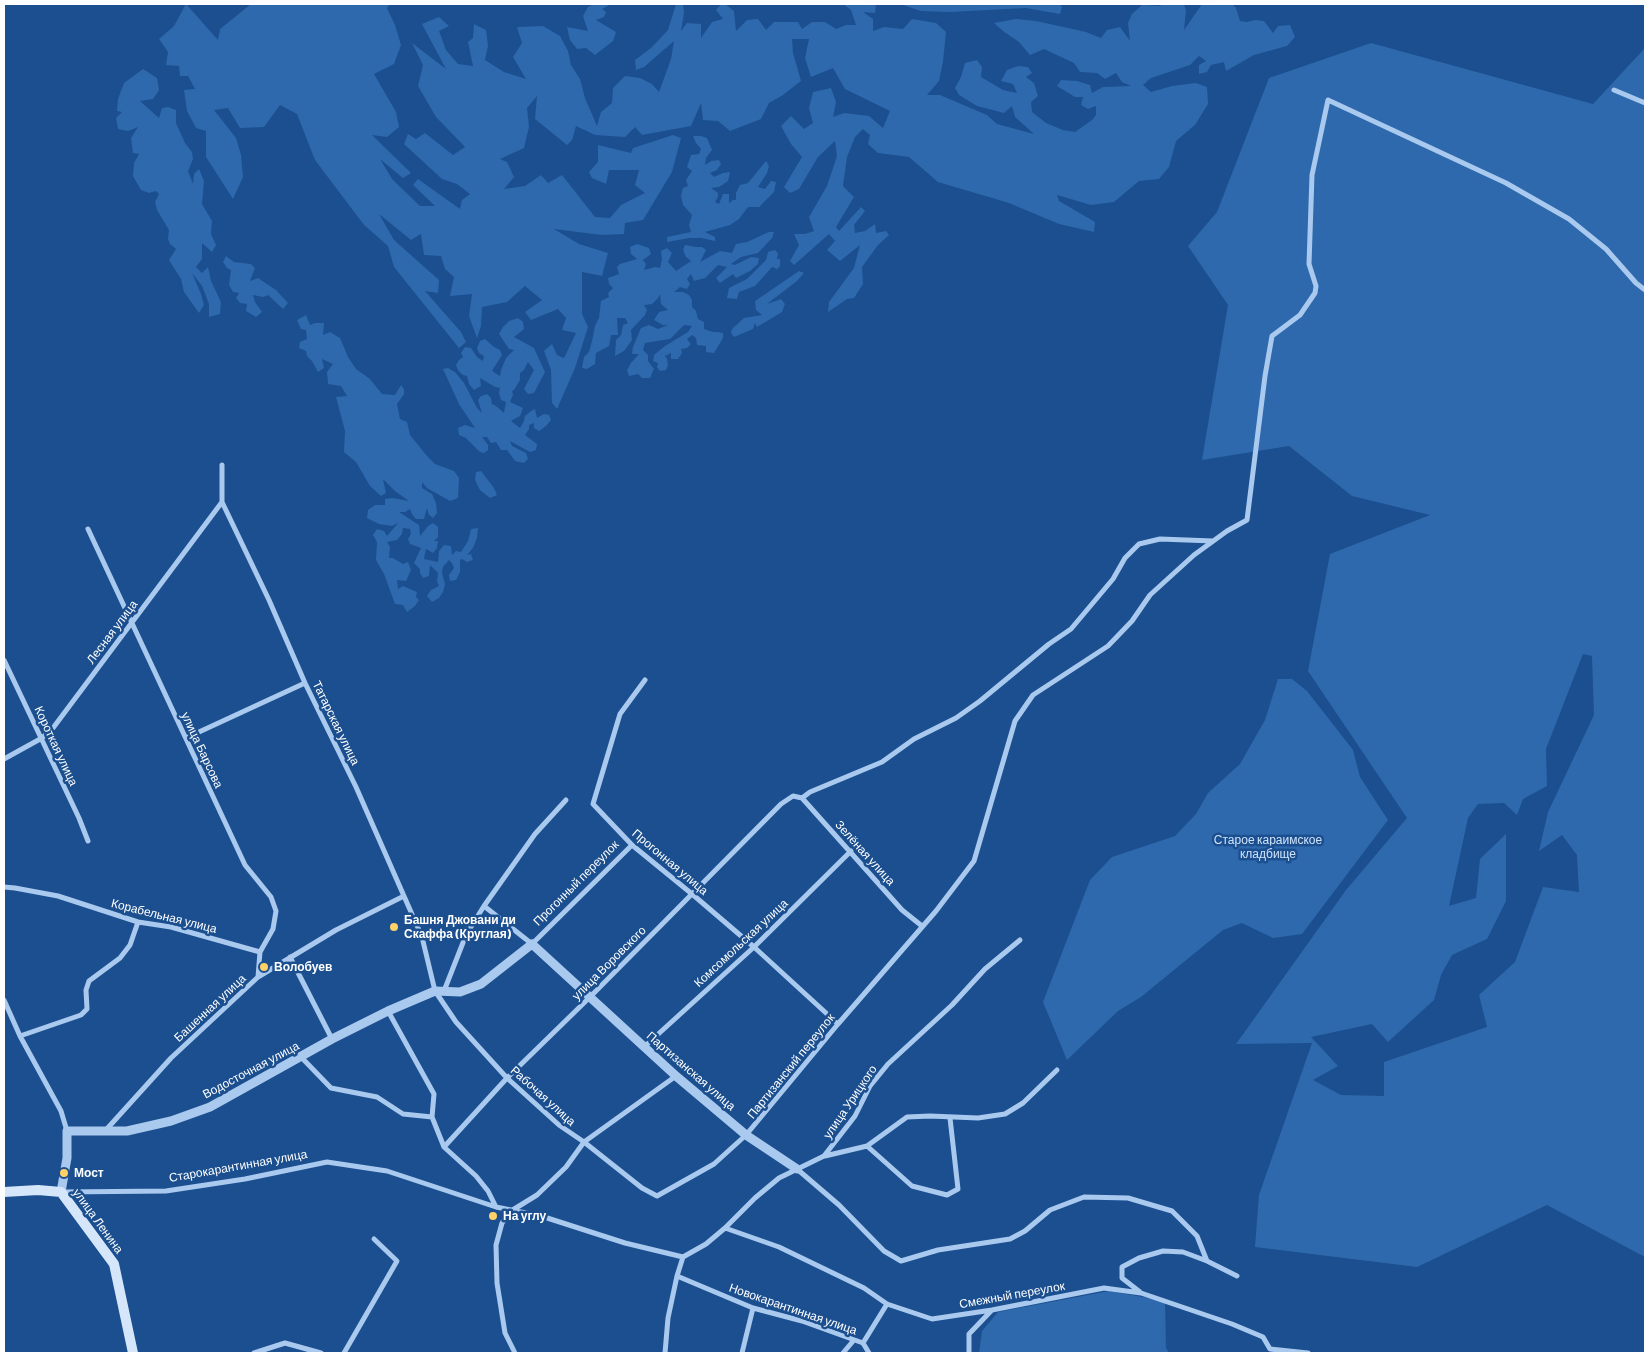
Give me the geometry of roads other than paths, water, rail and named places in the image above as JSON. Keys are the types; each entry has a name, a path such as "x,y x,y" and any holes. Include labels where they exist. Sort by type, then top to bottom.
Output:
{"main road":[{"name":"Старокарантинная улица","path":"4,1192 38,1190 62,1192"},
{"name":"улица Ленина","path":"62,1192 114,1264 133,1353"}],"street":[{"path":"1614,90 1645,103"},
{"name":"Партизанский переулок","path":"657,1196 714,1164 746,1135 838,1024 936,911 974,861 1015,721 1032,695 1108,646 1132,621 1150,595 1194,555 1247,520 1265,376 1272,336 1300,315 1315,293 1316,286 1309,264 1312,176 1328,100 1506,183 1569,218 1606,249 1636,283 1645,290"},
{"name":"Татарская улица","path":"222,466 222,502 269,600 305,683 356,787 422,938 440,991"},
{"name":"Лесная улица","path":"4,759 42,738 53,728 222,502"},
{"name":"улица Барсова","path":"88,529 245,865 264,887 274,904 276,911 273,929 260,952 258,977"},
{"path":"802,798 810,792 882,762 914,739 956,718 980,701 1049,644 1071,629 1114,579 1125,558 1139,544 1160,539 1213,541"},
{"name":"Короткая улица","path":"4,660 42,738 88,841"},
{"name":"Прогонная улица","path":"645,680 620,714 593,804 632,845 754,947 838,1024"},
{"path":"186,738 305,683"},
{"name":"улица Воровского","path":"444,1147 507,1078 782,804 792,796 802,798"},
{"name":"Зелёная улица","path":"802,798 902,910 922,926"},
{"path":"440,991 466,935 484,906 535,834 566,800"},
{"name":"Прогонный переулок","path":"440,991 460,992 481,984 532,944 632,845"},
{"name":"Комсомольская улица","path":"644,1047 754,947 850,851"},
{"name":"Корабельная улица","path":"4,887 58,896 138,922 171,927 260,952"},
{"name":"Башенная улица","path":"104,1132 170,1058 258,977 336,930 404,896"},
{"name":"Партизанская улица","path":"484,906 532,944 676,1076 746,1135 797,1169 839,1205 884,1251 901,1261 938,1250 1010,1239 1025,1231 1050,1210 1084,1197 1128,1198 1172,1211 1197,1236 1207,1261"},
{"path":"20,1036 81,1015 87,1009 86,990 89,981 120,958 130,945 138,922"},
{"name":"улица Урицкого","path":"683,1258 706,1244 779,1178 824,1156 856,1116 870,1086 888,1064 952,1005 985,969 1020,940"},
{"path":"290,957 332,1039"},
{"name":"Водосточная улица","path":"67,1131 126,1131 171,1121 210,1107 332,1039 388,1011 440,991"},
{"name":"Рабочая улица","path":"440,991 456,1022 507,1078 559,1125 584,1142 642,1188 657,1196"},
{"path":"4,1000 20,1036 60,1111 67,1131 67,1158 62,1192"},
{"path":"388,1011 434,1094 432,1117 444,1147 476,1176 488,1191 496,1207 541,1216 625,1243 683,1258 668,1318 665,1353"},
{"path":"300,1057 331,1088 377,1097 403,1114 432,1117"},
{"path":"824,1156 867,1146 907,1117 978,1118 1005,1114 1023,1103 1057,1070"},
{"path":"515,1353 505,1333 497,1283 496,1244 502,1223 510,1211 536,1195 566,1167 584,1142 676,1076"},
{"path":"867,1146 912,1186 947,1195 958,1189 950,1118"},
{"name":"Старокарантинная улица","path":"62,1192 166,1191 244,1179 327,1162 387,1170 496,1207"},
{"name":"Смежный переулок","path":"725,1228 779,1247 864,1288 887,1304 932,1319 992,1310 1104,1288 1141,1293 1232,1324 1263,1337 1269,1351 1308,1353"},
{"path":"344,1353 397,1261 374,1239"},
{"path":"1141,1293 1122,1278 1122,1267 1139,1258 1163,1251 1183,1252 1207,1261 1237,1276"},
{"name":"Новокарантинная улица","path":"678,1276 753,1308 802,1321 863,1343 869,1353"},
{"path":"863,1343 887,1304"},
{"path":"742,1353 753,1308"},
{"path":"969,1353 969,1334 992,1310"},
{"path":"843,1353 854,1340"},
{"path":"254,1353 285,1343 321,1353"}],"place":[{"name":"Башня Джовани ди Скаффа (Круглая)","path":"394,927"},
{"name":"Волобуев","path":"264,967"},
{"name":"Мост","path":"64,1173"},
{"name":"На углу","path":"493,1216"}],"park label":[{"name":"Старое караимское кладбище","path":"1268,847"}]}
